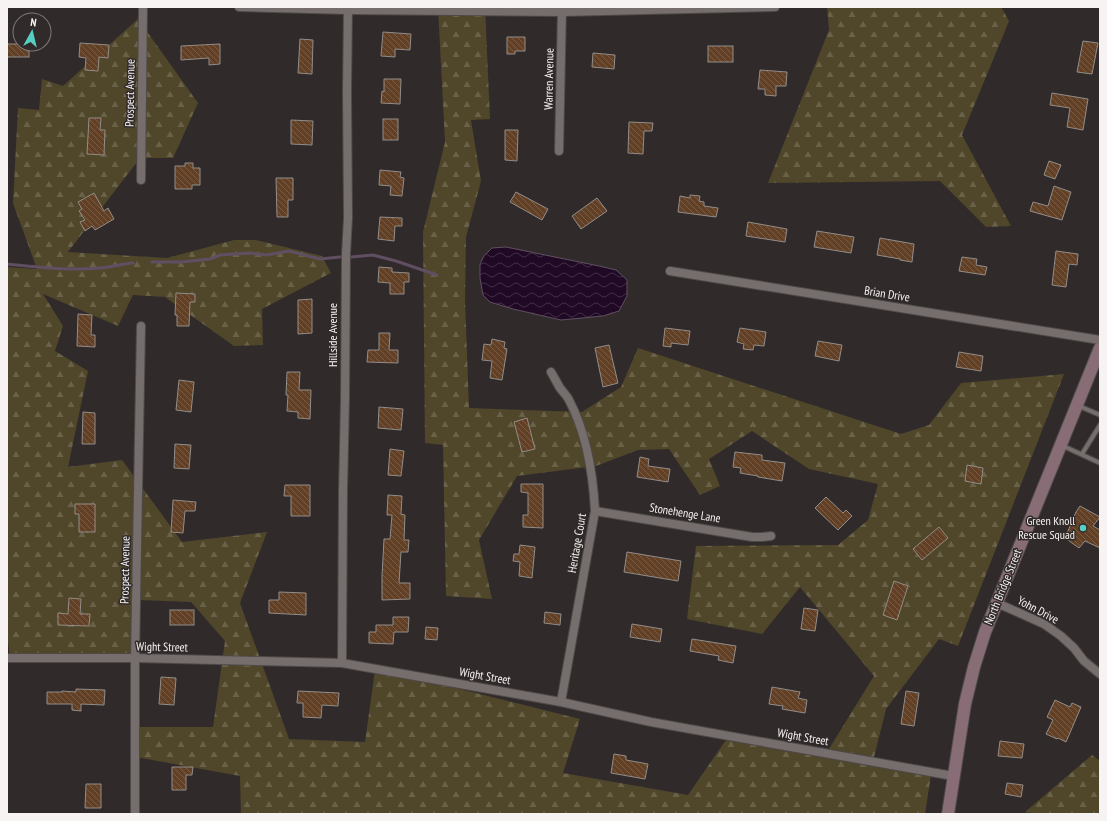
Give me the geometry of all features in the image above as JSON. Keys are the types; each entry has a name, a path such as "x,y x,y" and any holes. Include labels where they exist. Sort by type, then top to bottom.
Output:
{"street":[{"name":"Prospect Avenue","path":"141,180 143,7"},
{"path":"239,7 562,10 775,7"},
{"name":"Hillside Avenue","path":"342,663 346,254 348,218 348,9"},
{"name":"Warren Avenue","path":"559,151 562,10"},
{"name":"Brian Drive","path":"670,271 1100,340"},
{"name":"Prospect Avenue","path":"135,814 135,658 141,326"},
{"name":"North Bridge Street","path":"948,814 965,704 974,667 985,632 1100,348"},
{"name":"Heritage Court","path":"551,372 569,400 582,431 593,482 595,510 560,702"},
{"name":"Stonehenge Lane","path":"595,510 752,537 771,536"},
{"name":"Yohn Drive","path":"997,602 1044,624 1061,636 1074,648 1084,661 1100,674"},
{"name":"Wight Street","path":"7,658 135,658 342,663 560,702 651,722 953,776"}],"lane":[{"path":"1077,405 1100,415"},
{"path":"1082,454 1100,425"},
{"path":"1061,445 1100,463"}],"green space":[{"path":"438,7 485,7 490,119 471,120 481,181 466,237 465,300 469,408 582,412 621,387 638,348 901,434 929,425 961,383 1064,374 958,646 939,639 886,709 872,765 931,775 925,814 241,814 240,776 136,757 138,727 213,727 225,641 191,602 139,600 139,661 10,657 7,634 7,267 37,269 13,203 18,108 39,110 42,79 63,86 138,19 198,103 173,158 140,158 68,252 167,258 234,240 256,240 322,256 331,273 262,309 263,345 234,346 165,297 133,295 118,326 43,294 63,326 55,351 88,371 68,467 122,460 182,542 267,532 240,603 289,739 365,742 375,670 392,672 580,719 563,773 688,795 728,737 824,757 874,676 800,587 762,634 687,619 696,546 838,545 868,520 878,484 809,469 752,431 709,459 720,486 700,495 669,449 638,450 596,466 517,476 479,540 492,599 446,596 443,445 425,443 423,232 445,142"},
{"path":"827,7 1001,7 1009,21 962,135 1011,226 986,227 940,181 768,183 829,30"},
{"path":"1092,755 1100,761 1100,814 1041,814 1025,812"}],"water":[{"path":"506,247 616,270 627,280 627,296 619,311 603,316 561,320 490,302 483,295 480,278 480,264 484,256 492,248"}],"building":[{"path":"383,32 411,34 410,50 395,49 395,57 381,56"},
{"path":"507,37 525,37 525,51 515,51 515,54 507,54"},
{"path":"300,39 313,40 312,74 298,73"},
{"path":"1083,41 1098,43 1092,74 1077,72"},
{"path":"80,43 109,45 108,58 99,57 98,71 85,70 86,58 79,57"},
{"path":"7,44 12,44 12,52 29,52 29,57 7,57"},
{"path":"220,44 220,64 209,65 209,58 181,60 181,46"},
{"path":"708,46 733,46 733,62 708,62"},
{"path":"593,53 615,55 614,69 592,67"},
{"path":"760,70 787,72 786,86 776,86 776,96 765,95 765,89 758,89"},
{"path":"384,79 401,79 400,104 381,103 382,91 384,92"},
{"path":"1052,93 1088,99 1083,130 1067,127 1070,108 1050,105"},
{"path":"89,118 101,118 100,130 105,130 104,155 87,154"},
{"path":"383,119 398,119 398,140 383,140"},
{"path":"291,120 313,121 312,145 291,144"},
{"path":"629,122 653,123 652,131 644,131 643,154 628,153"},
{"path":"505,130 518,130 517,161 505,160"},
{"path":"1049,161 1061,165 1055,179 1044,175"},
{"path":"185,163 193,163 193,168 200,168 200,185 192,185 192,189 175,189 175,166 185,166"},
{"path":"380,170 401,172 400,177 404,178 402,196 390,195 391,186 379,185"},
{"path":"276,178 293,178 293,200 288,200 288,217 277,217"},
{"path":"1054,186 1071,192 1062,220 1030,211 1033,202 1048,206"},
{"path":"516,192 548,209 542,220 510,202"},
{"path":"94,193 104,211 108,208 114,219 95,230 92,226 85,231 80,222 85,220 79,211 82,209 78,202"},
{"path":"690,195 700,196 699,201 704,202 704,206 718,208 716,217 678,212 680,196 690,198"},
{"path":"597,198 607,211 581,229 572,216"},
{"path":"380,217 402,218 402,226 395,226 394,241 378,239"},
{"path":"748,222 787,229 785,242 746,236"},
{"path":"817,231 854,237 851,253 814,247"},
{"path":"880,238 914,244 912,262 877,255"},
{"path":"1056,251 1078,254 1077,265 1069,264 1066,287 1052,285"},
{"path":"962,257 977,259 976,265 987,267 985,275 959,271"},
{"path":"379,267 392,268 392,272 409,273 409,282 404,282 404,294 390,294 390,283 378,282"},
{"path":"176,293 195,294 195,302 190,302 189,326 177,326 177,315 175,315"},
{"path":"312,299 312,333 298,334 298,300"},
{"path":"78,314 92,315 91,335 95,335 95,347 77,346"},
{"path":"665,328 690,331 688,345 671,343 671,347 663,346"},
{"path":"740,328 766,332 764,346 754,345 753,350 743,349 744,344 737,342"},
{"path":"379,333 390,333 389,350 398,350 398,363 367,362 368,350 379,350"},
{"path":"492,339 505,342 504,348 507,349 502,380 490,378 492,361 482,360 484,344 491,345"},
{"path":"818,341 842,345 839,361 815,356"},
{"path":"609,345 618,383 603,387 595,348"},
{"path":"959,352 983,356 981,371 956,367"},
{"path":"287,372 300,372 299,390 311,390 310,419 298,418 298,412 287,411"},
{"path":"179,380 194,382 191,412 176,410"},
{"path":"379,407 403,409 401,430 378,428"},
{"path":"83,412 95,413 95,444 82,444"},
{"path":"527,418 535,449 522,452 514,422"},
{"path":"175,444 191,445 189,469 174,468"},
{"path":"390,449 404,451 401,476 388,475"},
{"path":"735,452 762,455 762,460 785,463 782,481 740,473 741,468 733,467"},
{"path":"640,457 649,459 648,466 670,469 668,482 637,477"},
{"path":"967,465 983,468 981,484 965,481"},
{"path":"521,484 543,484 543,528 523,527 523,515 528,515 528,493 521,492"},
{"path":"285,485 310,485 310,516 291,516 291,496 284,496"},
{"path":"388,495 402,496 401,514 405,515 404,540 409,540 408,552 401,552 399,583 410,583 410,599 382,600 384,539 390,539 392,515 387,515"},
{"path":"826,497 843,513 846,510 852,516 838,530 815,508"},
{"path":"173,500 196,502 195,511 185,511 183,533 171,532"},
{"path":"75,504 95,504 95,532 79,532 79,514 75,514"},
{"name":"Green Knoll Rescue Squad","path":"1080,506 1100,517 1093,526 1100,530 1100,548 1085,541 1079,548 1065,538"},
{"path":"939,527 948,538 922,560 913,549"},
{"path":"520,545 535,547 532,578 519,576 520,562 513,561 514,554 519,554"},
{"path":"627,552 681,561 678,581 624,572"},
{"path":"894,581 908,586 897,620 883,615"},
{"path":"279,592 306,593 306,615 269,613 269,600 279,600"},
{"path":"69,598 81,599 80,614 90,614 89,626 58,625 58,613 68,614"},
{"path":"804,608 818,610 815,631 801,629"},
{"path":"170,610 194,610 194,625 170,625"},
{"path":"545,612 561,614 560,625 544,623"},
{"path":"393,617 409,617 408,632 394,632 393,644 369,643 369,632 376,632 376,625 393,625"},
{"path":"632,624 662,629 660,642 630,637"},
{"path":"426,627 438,628 437,640 425,639"},
{"path":"692,639 736,646 733,663 718,660 719,656 690,651"},
{"path":"161,677 176,678 174,705 159,704"},
{"path":"772,687 800,692 798,698 807,700 805,713 782,709 783,706 769,704"},
{"path":"76,689 105,690 104,705 81,704 81,711 72,710 72,704 47,704 47,692 76,692"},
{"path":"298,691 339,693 338,706 322,705 321,718 303,717 303,703 297,703"},
{"path":"906,691 919,693 914,726 901,724"},
{"path":"1055,700 1070,707 1072,703 1081,707 1066,742 1046,734 1053,720 1047,717"},
{"path":"1000,741 1024,744 1022,758 998,756"},
{"path":"614,754 626,756 626,760 648,764 645,779 611,773"},
{"path":"172,767 193,767 192,775 186,775 186,790 172,790"},
{"path":"1007,783 1023,785 1021,797 1005,794"},
{"path":"86,784 101,784 101,808 85,808"}],"waterway":[{"path":"152,262 182,262 210,259 220,255 250,253 267,255 289,251 320,259 340,257"},
{"path":"351,257 373,255 437,275"},
{"path":"7,264 77,269 100,268 133,263"}],"place":[{"name":"Green Knoll Rescue Squad","path":"1083,528"}]}
